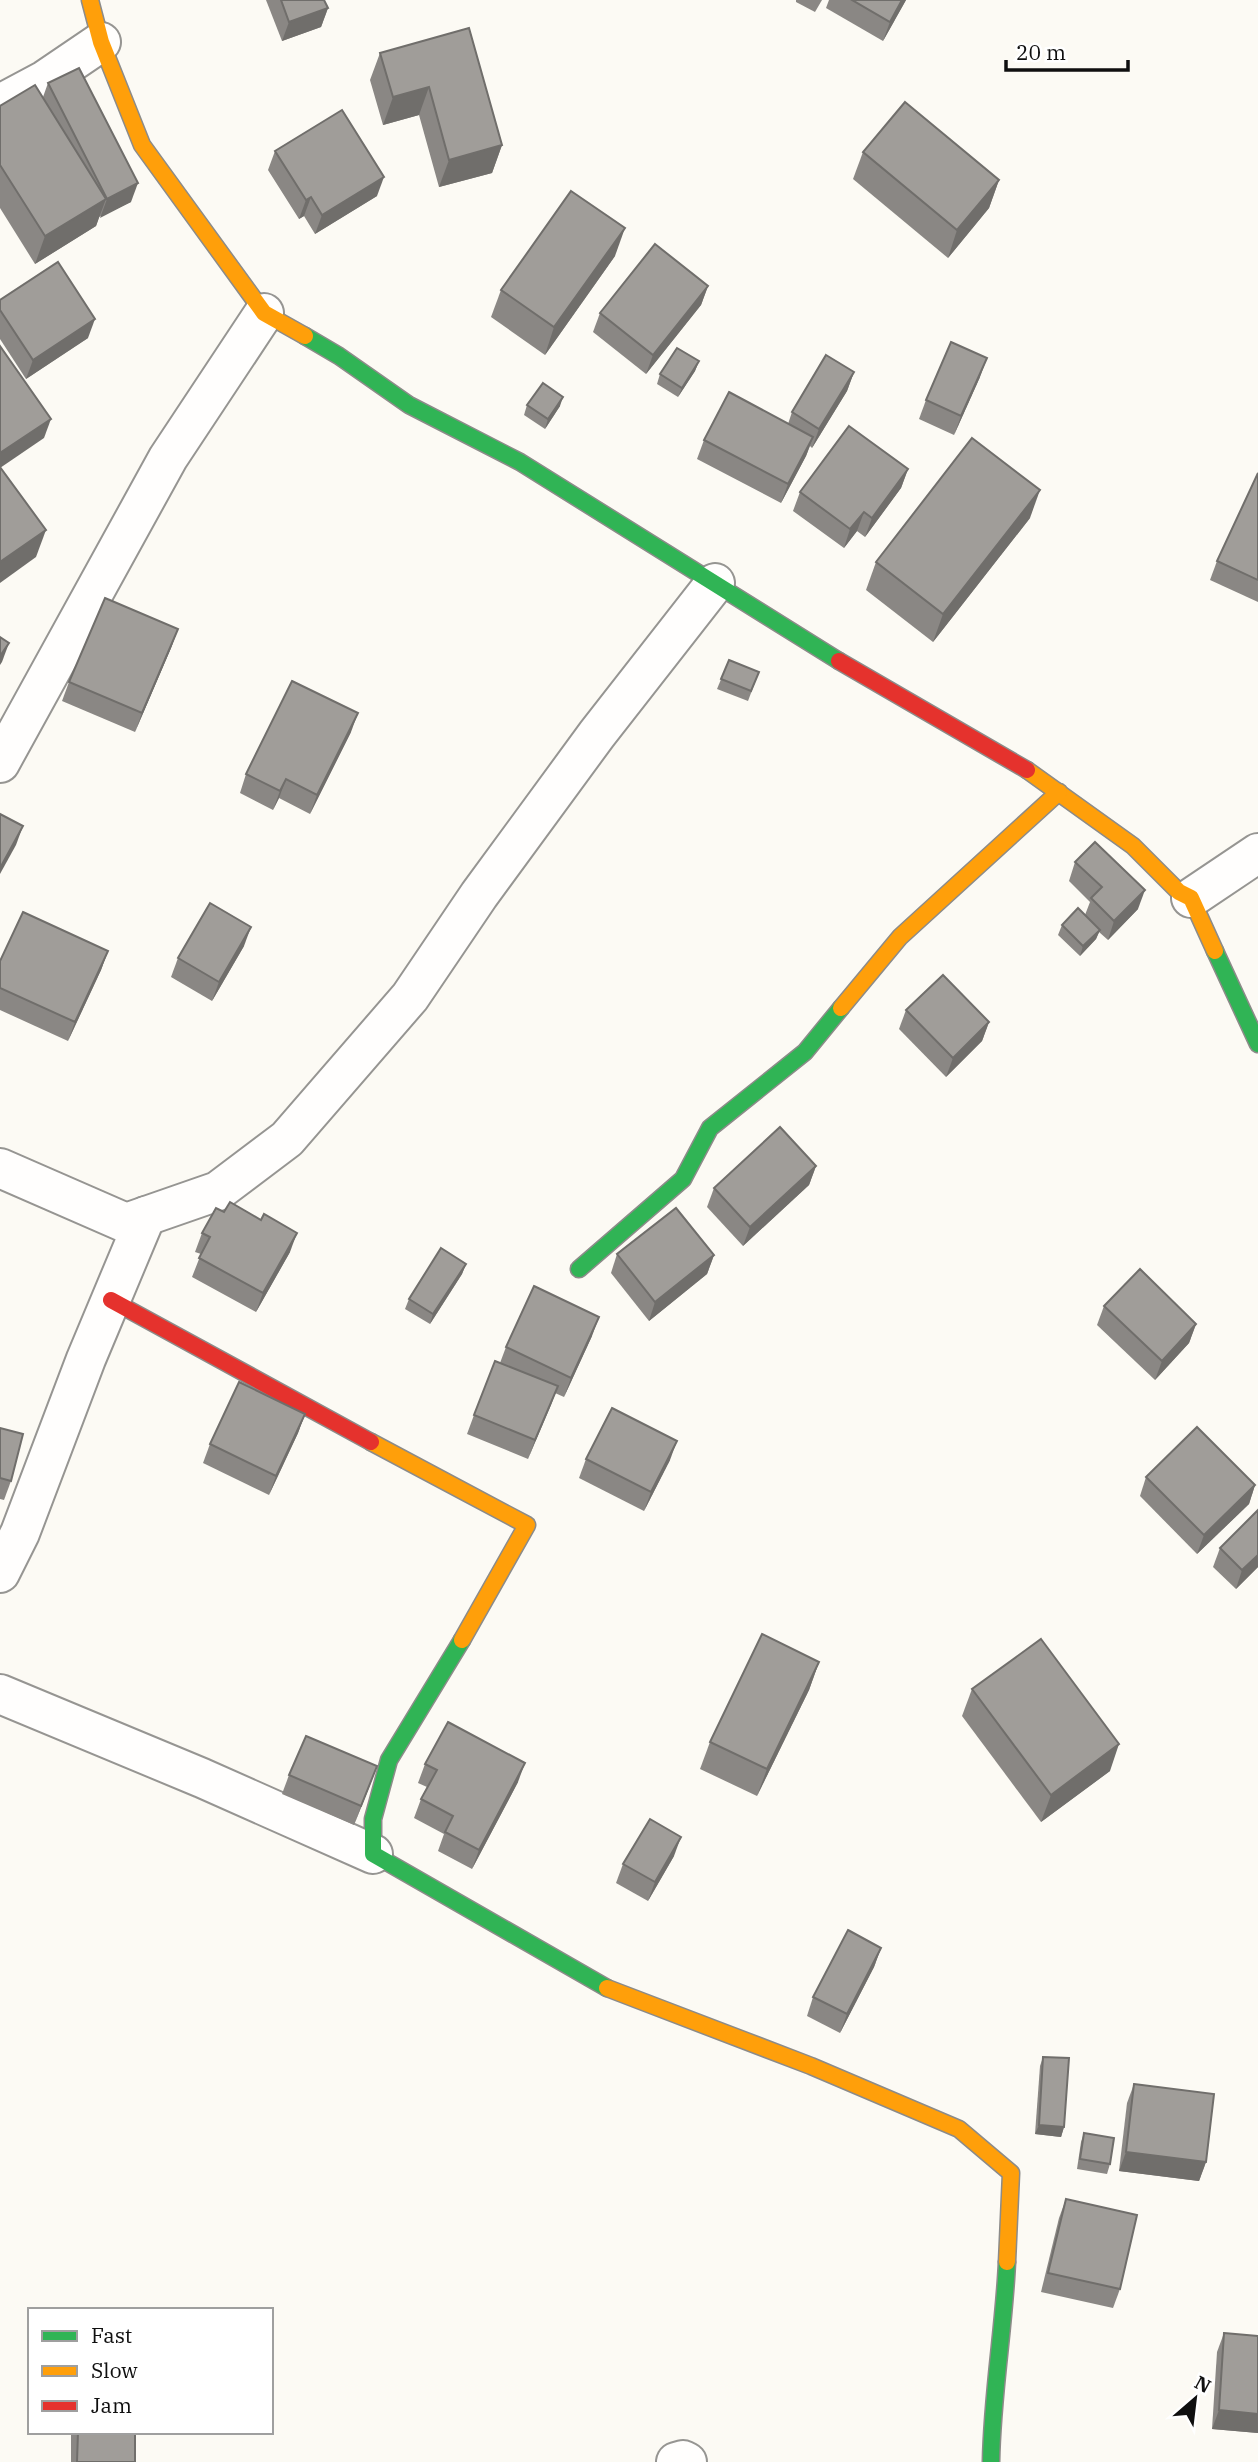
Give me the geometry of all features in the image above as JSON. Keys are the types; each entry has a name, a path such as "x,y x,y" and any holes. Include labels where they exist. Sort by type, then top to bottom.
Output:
{"street":[{"path":"90,0 101,42 142,145 264,313 339,356 409,405 520,462 840,662 1014,761 1133,846 1179,892 1191,898 1258,1044"},
{"path":"0,104 45,80 101,42"},
{"path":"0,763 168,458 264,313"},
{"path":"0,1168 126,1223 218,1191 287,1139 410,997 479,895 597,734 715,583"},
{"path":"579,1269 683,1179 710,1128 805,1052 900,937 1059,792"},
{"path":"1191,898 1258,852"},
{"path":"0,1573 20,1532 86,1359 146,1216"},
{"path":"111,1300 527,1525 464,1637 389,1760 373,1819 373,1854"},
{"path":"0,1694 202,1778 373,1854 609,1989 811,2066 959,2129 1012,2173 1005,2299 992,2410 991,2462"},
{"path":"676,2462 687,2462"}],"building":[{"path":"281,0 324,0 328,8 289,22"},
{"path":"852,0 902,0 890,22"},
{"path":"469,28 502,145 449,160 429,87 393,97 380,53"},
{"path":"79,68 138,183 107,199 48,83"},
{"path":"35,85 106,199 45,236 0,165 0,106"},
{"path":"905,102 999,180 957,230 863,152"},
{"path":"342,110 384,177 322,215 311,197 306,200 275,151"},
{"path":"571,191 625,228 554,327 501,290"},
{"path":"655,244 708,286 653,355 600,313"},
{"path":"58,262 95,319 33,360 0,310 0,300"},
{"path":"951,342 987,358 961,416 926,400"},
{"path":"0,346 51,419 0,453"},
{"path":"677,348 699,361 682,388 660,374"},
{"path":"826,355 854,372 819,429 792,412"},
{"path":"543,383 563,397 548,419 527,405"},
{"path":"729,392 813,437 788,484 704,440"},
{"path":"849,426 908,469 872,518 864,512 850,529 800,492"},
{"path":"972,438 1040,490 943,614 876,562"},
{"path":"0,467 46,530 0,562"},
{"path":"1258,473 1258,580 1217,561"},
{"path":"105,598 178,629 142,713 69,682"},
{"path":"0,637 9,643 0,656"},
{"path":"729,660 759,672 751,691 721,679"},
{"path":"292,681 358,713 317,795 286,779 280,791 246,774"},
{"path":"0,814 23,826 0,868"},
{"path":"1095,842 1145,890 1114,921 1091,898 1102,887 1075,862"},
{"path":"210,903 251,927 219,982 178,958"},
{"path":"1078,908 1100,930 1083,946 1062,925"},
{"path":"23,912 108,951 75,1022 0,988 0,961"},
{"path":"943,975 989,1022 953,1058 906,1010"},
{"path":"780,1127 816,1166 750,1227 714,1188"},
{"path":"230,1202 261,1220 264,1214 297,1233 263,1293 199,1258 210,1237 202,1233 216,1208 224,1212"},
{"path":"676,1208 714,1255 655,1302 617,1254"},
{"path":"441,1248 466,1264 433,1314 409,1299"},
{"path":"1140,1269 1196,1324 1162,1361 1104,1306"},
{"path":"534,1286 599,1317 571,1378 506,1347"},
{"path":"495,1361 558,1386 535,1440 474,1415"},
{"path":"239,1382 305,1414 276,1476 210,1444"},
{"path":"612,1408 677,1441 651,1492 586,1459"},
{"path":"1197,1427 1255,1485 1204,1535 1146,1477"},
{"path":"0,1428 23,1434 11,1481 0,1478"},
{"path":"1258,1510 1258,1555 1242,1570 1220,1548"},
{"path":"762,1634 819,1662 767,1769 710,1742"},
{"path":"1041,1639 1119,1744 1051,1795 972,1689"},
{"path":"448,1722 525,1763 479,1850 445,1832 453,1816 421,1799 437,1770 425,1764"},
{"path":"306,1736 377,1766 361,1806 289,1775"},
{"path":"650,1819 681,1837 655,1882 623,1864"},
{"path":"848,1930 881,1948 847,2014 813,1997"},
{"path":"1043,2057 1069,2058 1064,2127 1039,2125"},
{"path":"1134,2084 1214,2094 1206,2162 1126,2152"},
{"path":"1084,2133 1114,2138 1110,2164 1080,2159"},
{"path":"1066,2199 1137,2215 1120,2289 1048,2273"},
{"path":"1224,2333 1258,2336 1258,2414 1219,2410"},
{"path":"78,2434 135,2434 135,2462 77,2462"}],"traffic: fast":[{"path":"305,336 339,356 409,405 520,462 839,661"},
{"path":"1215,951 1258,1044"},
{"path":"579,1269 683,1179 710,1128 805,1052 841,1008"},
{"path":"462,1640 389,1760 373,1819 373,1854 607,1988"},
{"path":"991,2462 1007,2262"}],"traffic: slow":[{"path":"90,0 101,42 142,145 264,313 305,336"},
{"path":"1027,770 1133,846 1179,892 1191,898 1215,951"},
{"path":"841,1008 900,937 1059,792"},
{"path":"371,1442 527,1525 462,1640"},
{"path":"607,1988 811,2066 959,2129 1011,2173 1007,2262"}],"traffic: jam":[{"path":"839,661 1027,770"},
{"path":"111,1300 371,1442"}]}
